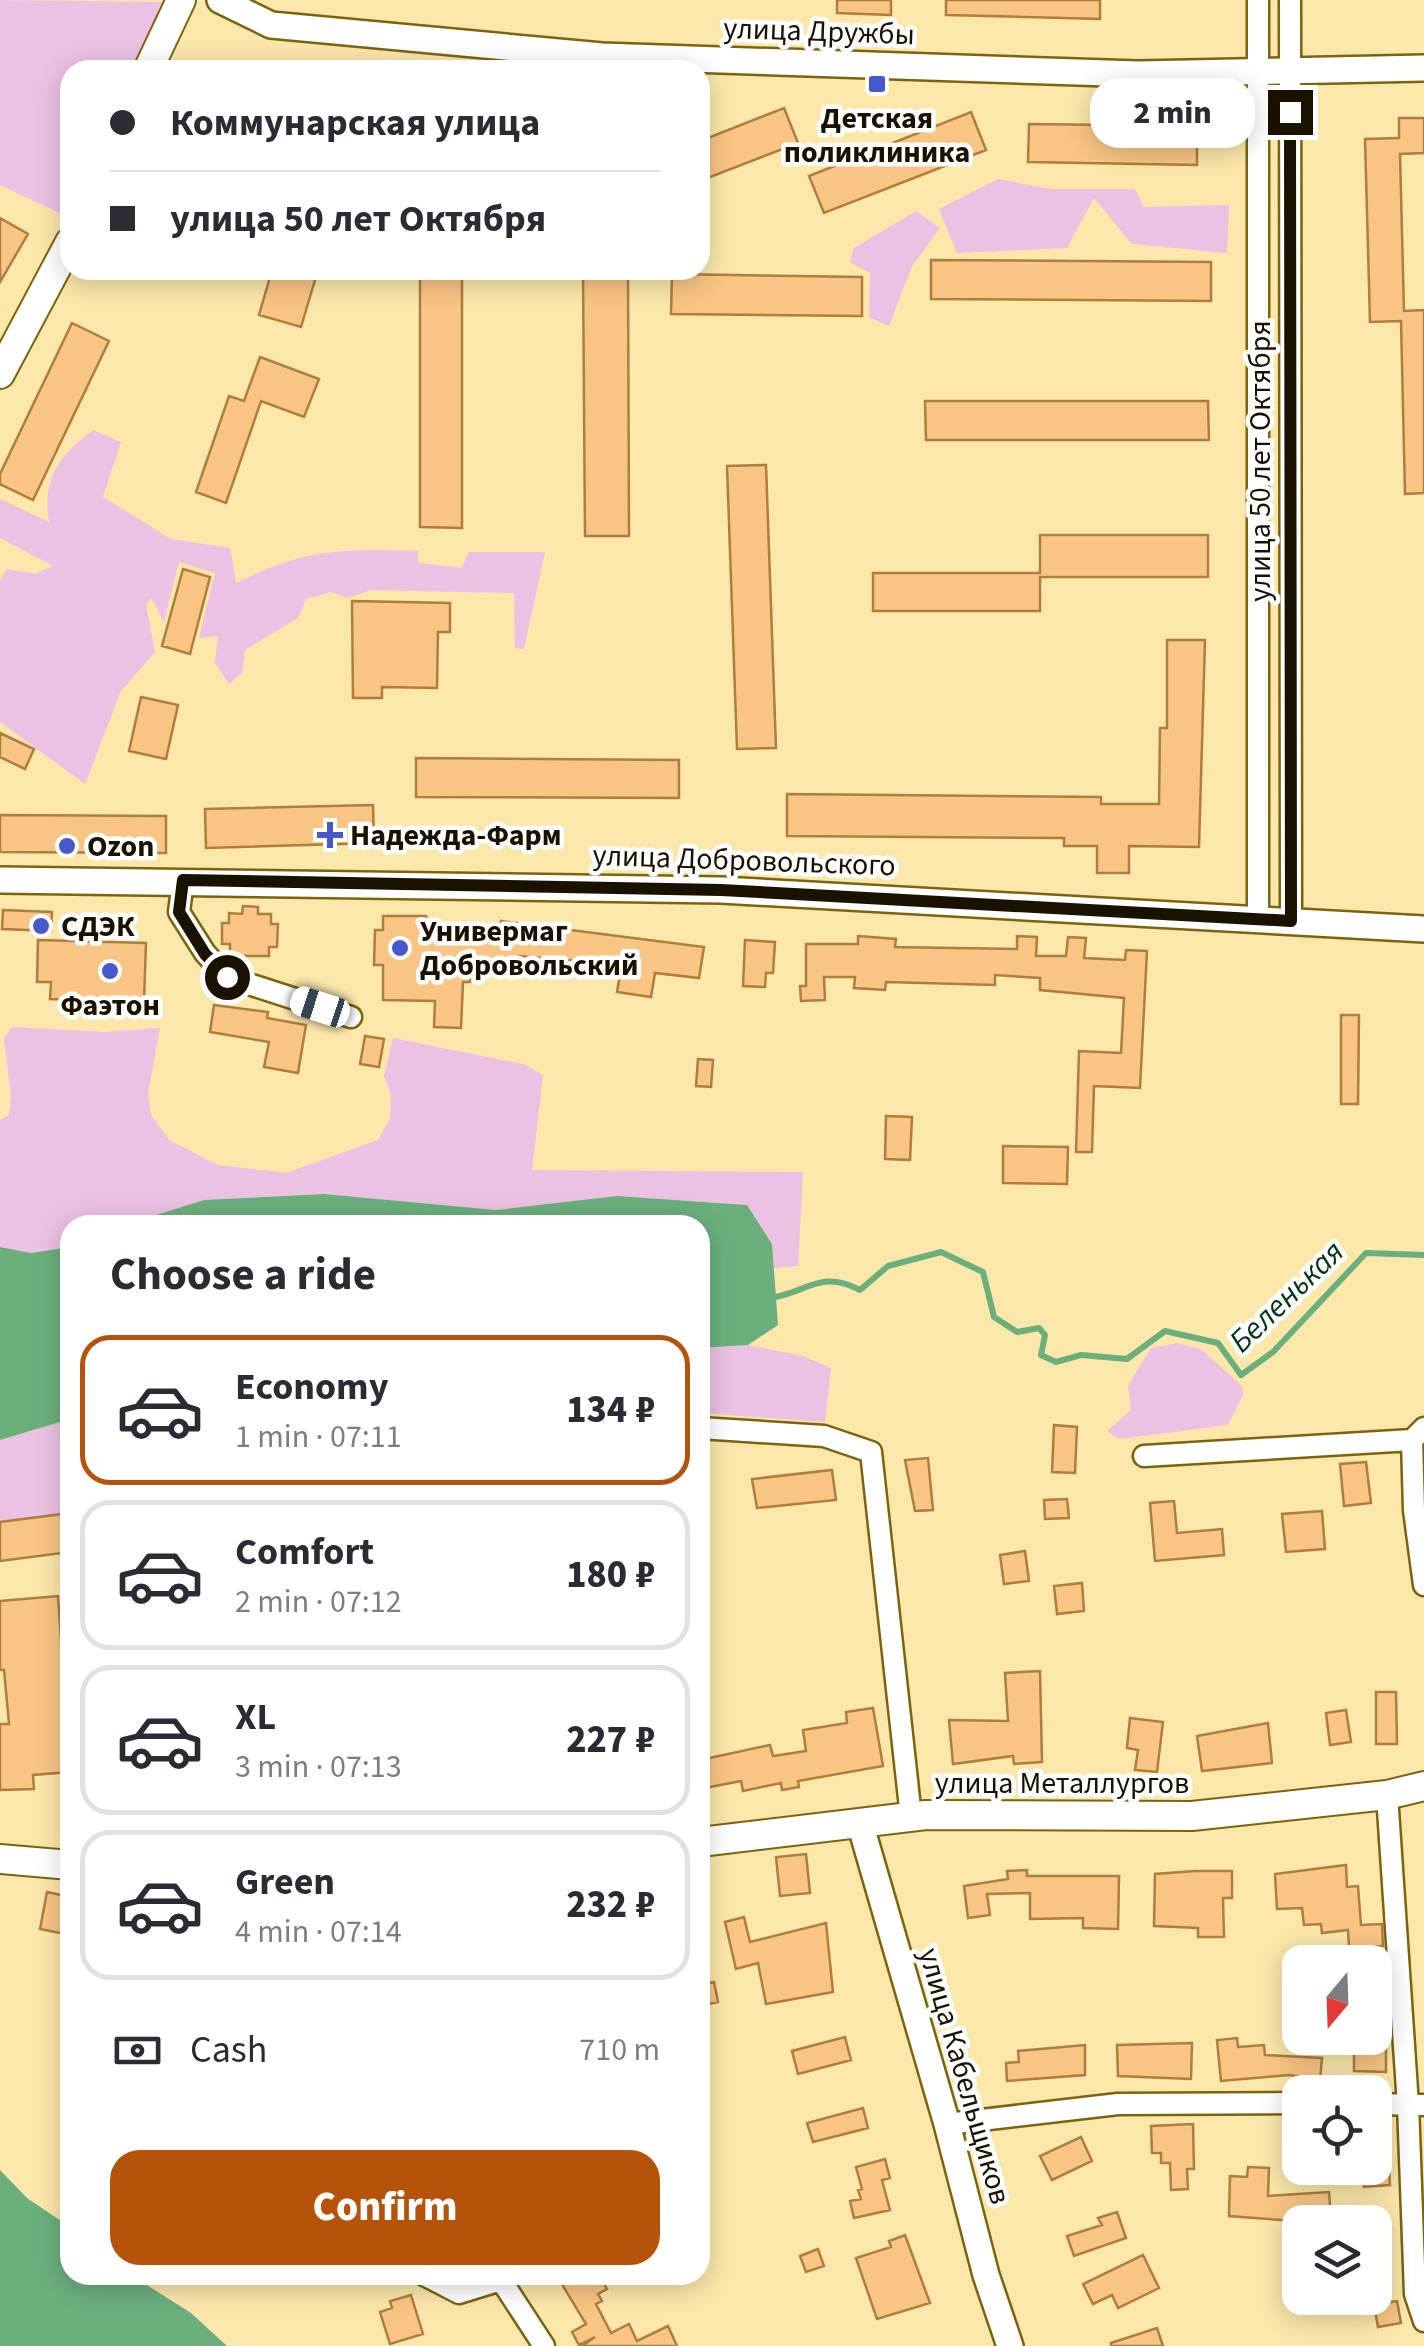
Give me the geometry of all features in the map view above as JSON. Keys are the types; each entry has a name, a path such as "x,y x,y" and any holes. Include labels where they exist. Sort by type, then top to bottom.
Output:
{"main road":[{"path":"153,60 181,0"},
{"path":"0,374 60,261"},
{"name":"улица Металлургов","path":"710,1841 911,1817 1192,1816 1387,1795 1424,1786"},
{"path":"0,1859 60,1864"}],"street":[{"name":"улица Дружбы","path":"220,0 271,26 602,56 1138,74 1424,68"},
{"name":"улица 50 лет Октября","path":"1258,0 1258,919"},
{"name":"улица 50 лет Октября","path":"1290,0 1291,921"},
{"name":"улица Добровольского","path":"0,880 721,890 1424,929"},
{"path":"183,880 179,912 205,954 227,977 351,1017"},
{"path":"710,1429 824,1436 871,1452 911,1817"},
{"path":"1144,1456 1418,1434 1414,1510 1424,1585"},
{"path":"1387,1795 1416,2105 1415,2294 1424,2322"},
{"name":"улица Кабельщиков","path":"860,1823 948,2124 986,2275 1010,2346"},
{"path":"948,2124 1118,2104 1282,2102"},
{"path":"442,2285 459,2294 486,2285"},
{"path":"504,2285 544,2346"}],"shaded area":[{"path":"0,0 162,2 136,60 60,60 60,213 0,185"},
{"path":"998,179 1051,189 1135,189 1144,207 1229,205 1227,253 1132,244 1094,198 1067,248 957,253 939,209"},
{"path":"916,211 940,228 912,266 889,326 869,317 870,273 850,262 854,248"},
{"path":"93,430 121,442 103,497 171,539 230,548 236,583 284,563 325,553 418,551 418,563 461,568 469,552 545,552 524,649 515,648 514,593 371,590 348,598 331,592 306,599 298,618 245,650 242,673 229,684 215,663 218,636 199,638 215,573 179,562 164,622 151,598 146,605 155,652 121,691 85,784 0,722 0,581 7,569 35,574 53,566 0,538 0,499 49,522 48,493 56,469"},
{"path":"12,1027 105,1032 160,1028 148,1093 151,1115 169,1140 218,1165 286,1173 378,1140 390,1119 391,1095 384,1076 393,1038 523,1064 543,1075 532,1170 803,1172 798,1266 774,1268 772,1244 747,1205 617,1196 496,1210 324,1194 204,1200 156,1215 60,1215 60,1249 31,1253 0,1247 0,1120 9,1115 11,1096 4,1038"},
{"path":"324,1194 496,1210 617,1196 747,1205 772,1244 778,1325 748,1345 710,1347 710,1215 156,1215 204,1200"},
{"path":"0,1247 31,1253 60,1249 60,1422 0,1440"},
{"path":"1177,1343 1201,1349 1241,1385 1244,1393 1228,1425 1119,1439 1107,1431 1131,1410 1128,1386 1151,1348"},
{"path":"748,1345 803,1356 831,1368 825,1422 710,1414 710,1347"},
{"path":"60,1422 60,1514 0,1522 0,1440"},
{"path":"0,2170 27,2198 60,2220 60,2285 147,2285 191,2313 227,2346 0,2346"}],"building":[{"path":"837,0 891,0 891,15 837,13"},
{"path":"946,0 1100,0 1100,19 946,15"},
{"path":"784,108 798,143 710,177 710,137"},
{"path":"971,112 986,150 824,213 809,176"},
{"path":"1399,118 1424,118 1424,153 1400,154 1404,311 1424,310 1424,493 1405,494 1401,321 1370,322 1365,139 1399,138"},
{"path":"1029,124 1197,126 1197,165 1028,162"},
{"path":"0,218 28,234 0,282"},
{"path":"931,260 1211,262 1211,301 931,299"},
{"path":"710,275 862,277 862,316 671,314 672,280 710,280"},
{"path":"269,280 315,280 301,327 259,315"},
{"path":"420,280 462,280 462,528 420,527"},
{"path":"583,280 628,280 629,536 585,536"},
{"path":"72,323 109,341 33,500 0,484 0,474"},
{"path":"260,357 319,379 304,417 261,401 226,503 196,492 229,396 244,401"},
{"path":"925,401 1208,401 1209,440 926,440"},
{"path":"766,465 776,748 737,749 727,466"},
{"path":"1040,535 1208,535 1208,577 1040,577 1040,611 873,611 873,573 1040,573"},
{"path":"183,569 210,577 190,654 162,646"},
{"path":"352,601 450,603 450,632 438,632 437,688 382,687 382,698 353,698"},
{"path":"1167,640 1205,640 1199,847 1129,846 1129,873 1097,873 1097,846 1064,846 1064,838 787,836 787,794 1101,797 1101,804 1159,804 1160,728 1167,728"},
{"path":"141,697 178,705 166,759 129,751"},
{"path":"0,733 34,749 25,769 0,757"},
{"path":"416,758 679,760 679,798 416,797"},
{"path":"373,805 374,843 206,848 205,809"},
{"path":"0,815 166,816 166,853 0,852"},
{"path":"243,906 258,907 258,914 271,914 271,924 278,924 277,947 269,947 269,956 230,956 230,944 222,944 222,923 229,923 229,913 242,914"},
{"path":"3,910 52,912 51,931 2,929"},
{"path":"383,916 426,916 426,932 499,935 501,921 704,947 699,978 655,973 651,997 617,992 621,969 580,967 580,961 519,956 518,969 471,965 470,982 463,982 461,1028 434,1027 435,1001 383,1000 383,965 374,965 375,930 383,930"},
{"path":"858,936 896,939 895,947 1017,949 1017,936 1037,937 1036,956 1066,956 1068,937 1086,938 1084,958 1125,960 1126,950 1147,951 1140,1088 1094,1086 1092,1152 1076,1152 1079,1051 1121,1053 1124,998 1040,990 1040,978 995,975 995,985 886,982 885,990 854,988 855,977 824,977 825,1000 801,1001 800,986 806,986 806,944 858,944"},
{"path":"38,940 146,943 144,1002 50,999 51,982 37,982"},
{"path":"745,940 775,942 773,973 766,973 765,987 743,986"},
{"path":"214,1005 268,1012 267,1018 306,1025 298,1073 264,1067 269,1042 210,1032"},
{"path":"1341,1015 1359,1015 1358,1104 1341,1104"},
{"path":"365,1036 384,1039 379,1067 360,1064"},
{"path":"698,1059 713,1060 711,1087 696,1086"},
{"path":"886,1116 912,1117 910,1160 885,1159"},
{"path":"1003,1146 1068,1147 1067,1184 1003,1183"},
{"path":"1054,1425 1077,1427 1075,1473 1052,1472"},
{"path":"928,1458 933,1510 915,1511 905,1460"},
{"path":"1366,1462 1371,1503 1344,1506 1340,1464"},
{"path":"832,1470 836,1500 757,1508 752,1479"},
{"path":"1067,1499 1069,1518 1045,1519 1044,1500"},
{"path":"1174,1501 1177,1533 1222,1529 1224,1555 1155,1561 1150,1503"},
{"path":"1322,1511 1325,1549 1286,1552 1282,1514"},
{"path":"60,1514 60,1553 0,1561 0,1522"},
{"path":"1025,1551 1029,1581 1004,1584 1000,1555"},
{"path":"1082,1583 1084,1611 1057,1614 1054,1586"},
{"path":"58,1596 60,1773 33,1775 34,1789 0,1790 0,1724 9,1724 4,1670 0,1670 0,1601"},
{"path":"1040,1671 1042,1762 1014,1764 1013,1756 953,1764 949,1720 1008,1721 1005,1673"},
{"path":"1376,1692 1396,1692 1397,1744 1376,1744"},
{"path":"873,1708 883,1766 798,1781 799,1787 782,1790 781,1783 743,1791 741,1781 710,1787 710,1758 770,1745 773,1756 806,1751 803,1730 847,1723 846,1712"},
{"path":"1346,1710 1351,1742 1330,1745 1326,1713"},
{"path":"1130,1718 1163,1722 1157,1772 1135,1770 1138,1750 1127,1748"},
{"path":"1268,1723 1272,1763 1202,1771 1197,1736"},
{"path":"806,1854 810,1893 780,1896 776,1857"},
{"path":"1346,1865 1347,1887 1358,1886 1361,1925 1382,1924 1383,1945 1349,1945 1348,1930 1322,1933 1321,1924 1304,1925 1302,1908 1277,1909 1275,1874"},
{"path":"1027,1870 1027,1876 1119,1876 1118,1929 1083,1928 1083,1918 1030,1919 1030,1893 987,1894 990,1915 968,1918 964,1886 1008,1879 1007,1871"},
{"path":"1232,1871 1232,1898 1223,1898 1224,1937 1198,1937 1198,1928 1154,1926 1155,1874"},
{"path":"47,1892 60,1895 60,1933 40,1929"},
{"path":"744,1917 750,1942 826,1923 833,1992 766,2004 758,1963 736,1969 725,1922"},
{"path":"714,1982 718,2002 710,2004 710,1983"},
{"path":"845,2037 851,2060 798,2074 792,2051"},
{"path":"1237,2038 1238,2047 1264,2045 1265,2055 1322,2058 1320,2075 1221,2081 1217,2040"},
{"path":"1192,2043 1191,2079 1118,2076 1117,2045"},
{"path":"1085,2045 1085,2075 1007,2081 1006,2063 1019,2062 1018,2051"},
{"path":"1354,2055 1386,2055 1386,2072 1354,2071"},
{"path":"863,2108 868,2128 813,2142 807,2123"},
{"path":"1193,2124 1194,2169 1187,2169 1188,2189 1171,2190 1170,2163 1161,2163 1161,2153 1152,2153 1151,2126"},
{"path":"1081,2137 1092,2161 1052,2180 1040,2156"},
{"path":"885,2159 890,2178 882,2180 890,2210 854,2218 850,2201 861,2199 858,2190 862,2189 856,2167"},
{"path":"1248,2167 1269,2168 1268,2196 1329,2192 1330,2205 1282,2205 1282,2220 1229,2216 1230,2176 1247,2177"},
{"path":"1117,2212 1126,2238 1074,2256 1067,2236 1102,2225 1098,2218"},
{"path":"905,2235 930,2303 877,2319 856,2258 891,2247 889,2241"},
{"path":"818,2249 824,2266 806,2272 800,2256"},
{"path":"1143,2255 1159,2288 1118,2308 1112,2295 1093,2304 1083,2284"},
{"path":"562,2285 605,2285 607,2289 598,2294 602,2301 596,2304 611,2333 629,2324 637,2341 668,2326 677,2346 582,2346 595,2337 579,2345 572,2332 586,2324"},
{"path":"411,2295 423,2334 390,2344 380,2312 392,2308 390,2301"},
{"path":"1397,2301 1401,2323 1378,2327 1376,2315 1392,2315 1392,2302"},
{"path":"1157,2328 1163,2346 1111,2346 1111,2343"}],"waterway":[{"name":"Беленькая","path":"770,1298 824,1282 860,1290 888,1266 941,1252 983,1272 994,1317 1017,1332 1039,1328 1045,1335 1041,1355 1056,1362 1081,1355 1127,1359 1165,1331 1218,1343 1241,1375 1273,1352 1366,1253 1424,1255"}],"place":[{"name":"Детская поликлиника","path":"877,84"},
{"name":"Надежда-Фарм","path":"330,835"},
{"name":"Ozon","path":"67,846"},
{"name":"СДЭК","path":"41,926"},
{"name":"Универмаг Добровольский","path":"400,948"},
{"name":"Фаэтон","path":"110,971"}],"route":[{"path":"227,977 205,954 179,912 183,880 721,890 1291,921 1290,112"}]}
